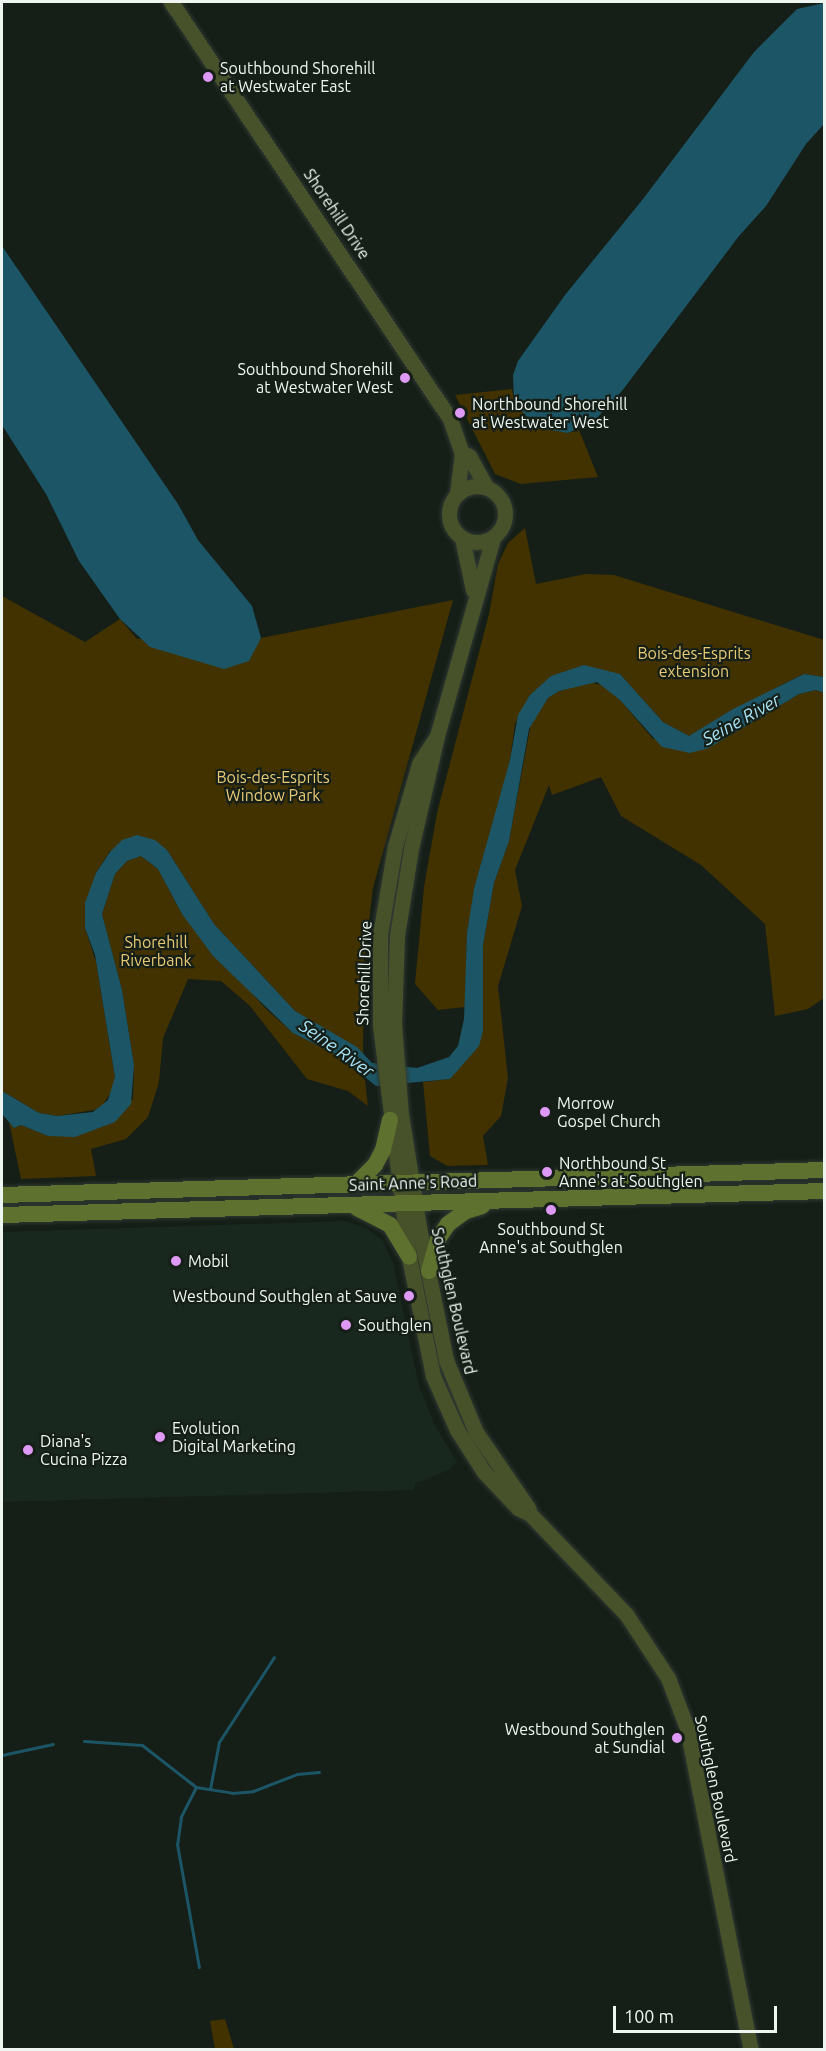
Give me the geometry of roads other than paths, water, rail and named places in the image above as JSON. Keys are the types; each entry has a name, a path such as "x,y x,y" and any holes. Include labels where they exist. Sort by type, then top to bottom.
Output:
{"main road":[{"path":"356,1184 375,1165 383,1150 393,1117"},
{"name":"Saint Anne's Road","path":"2,1195 825,1170"},
{"name":"Saint Anne's Road","path":"2,1215 825,1191"},
{"path":"429,1271 438,1239 447,1224 466,1211 500,1200"},
{"path":"348,1205 390,1225 410,1257"}],"street":[{"name":"Shorehill Drive","path":"171,2 415,362 450,419 462,453 457,494"},
{"name":"Shorehill Drive","path":"462,453 469,456 486,487"},
{"path":"472,486 486,487 499,495 506,512 502,529 493,538 477,543 462,538 454,532 449,515 457,494 472,486"},
{"name":"Shorehill Drive","path":"462,538 474,596"},
{"name":"Shorehill Drive","path":"407,1184 393,1117 380,935 395,846 419,764 437,736 474,596 493,538"},
{"name":"Southglen Boulevard","path":"407,1184 410,1257 437,1390 484,1472 518,1508 530,1514"},
{"name":"Southglen Boulevard","path":"409,1204 429,1271 453,1383 476,1432 530,1514 626,1614 668,1678 687,1728 751,2049"}],"water":[{"path":"824,3 824,124 806,144 766,206 739,236 622,391 594,421 568,433 535,427 514,401 513,375 518,361 565,295 643,199 754,52 797,9"},
{"path":"2,246 178,504 198,540 252,606 261,638 249,661 224,669 150,647 120,619 79,561 46,494 2,425"},
{"name":"Seine River","path":"584,665 620,674 663,722 689,736 733,709 804,674 824,677 824,693 816,690 799,694 709,748 690,753 662,747 620,700 597,682 559,691 548,698 529,729 509,841 494,883 483,945 483,1031 479,1046 450,1079 376,1086 339,1056 293,1033 213,956 182,914 158,869 141,856 127,861 115,874 102,914 122,990 134,1065 131,1104 115,1122 75,1137 48,1136 21,1125 14,1128 2,1114 2,1091 39,1113 57,1116 93,1112 108,1100 115,1077 95,955 85,928 85,903 96,873 110,852 122,840 137,835 155,840 167,850 214,924 295,1011 357,1047 372,1063 417,1068 449,1057 458,1046 464,1019 467,933 474,889 510,760 518,715 530,695 551,676"}],"waterway":[{"path":"210,1789 219,1742 274,1657"},
{"path":"84,1741 142,1745 196,1787 232,1793 253,1791 297,1774 319,1772"},
{"path":"2,1755 53,1744"},
{"path":"196,1787 181,1817 177,1844 199,1967"}],"place":[{"name":"Southbound Shorehill at Westwater East","path":"208,77"},
{"name":"Southbound Shorehill at Westwater West","path":"405,378"},
{"name":"Northbound Shorehill at Westwater West","path":"460,413"},
{"name":"Morrow Gospel Church","path":"545,1112"},
{"name":"Northbound St Anne's at Southglen","path":"547,1172"},
{"name":"Southbound St Anne's at Southglen","path":"551,1210"},
{"name":"Mobil","path":"176,1261"},
{"name":"Westbound Southglen at Sauve","path":"409,1296"},
{"name":"Southglen","path":"346,1325"},
{"name":"Evolution Digital Marketing","path":"160,1437"},
{"name":"Diana's Cucina Pizza","path":"28,1450"},
{"name":"Westbound Southglen at Sundial","path":"677,1738"}],"park label":[{"name":"Bois-des-Esprits extension","path":"694,662"},
{"name":"Bois-des-Esprits Window Park","path":"273,786"},
{"name":"Shorehill Riverbank","path":"156,951"}]}
